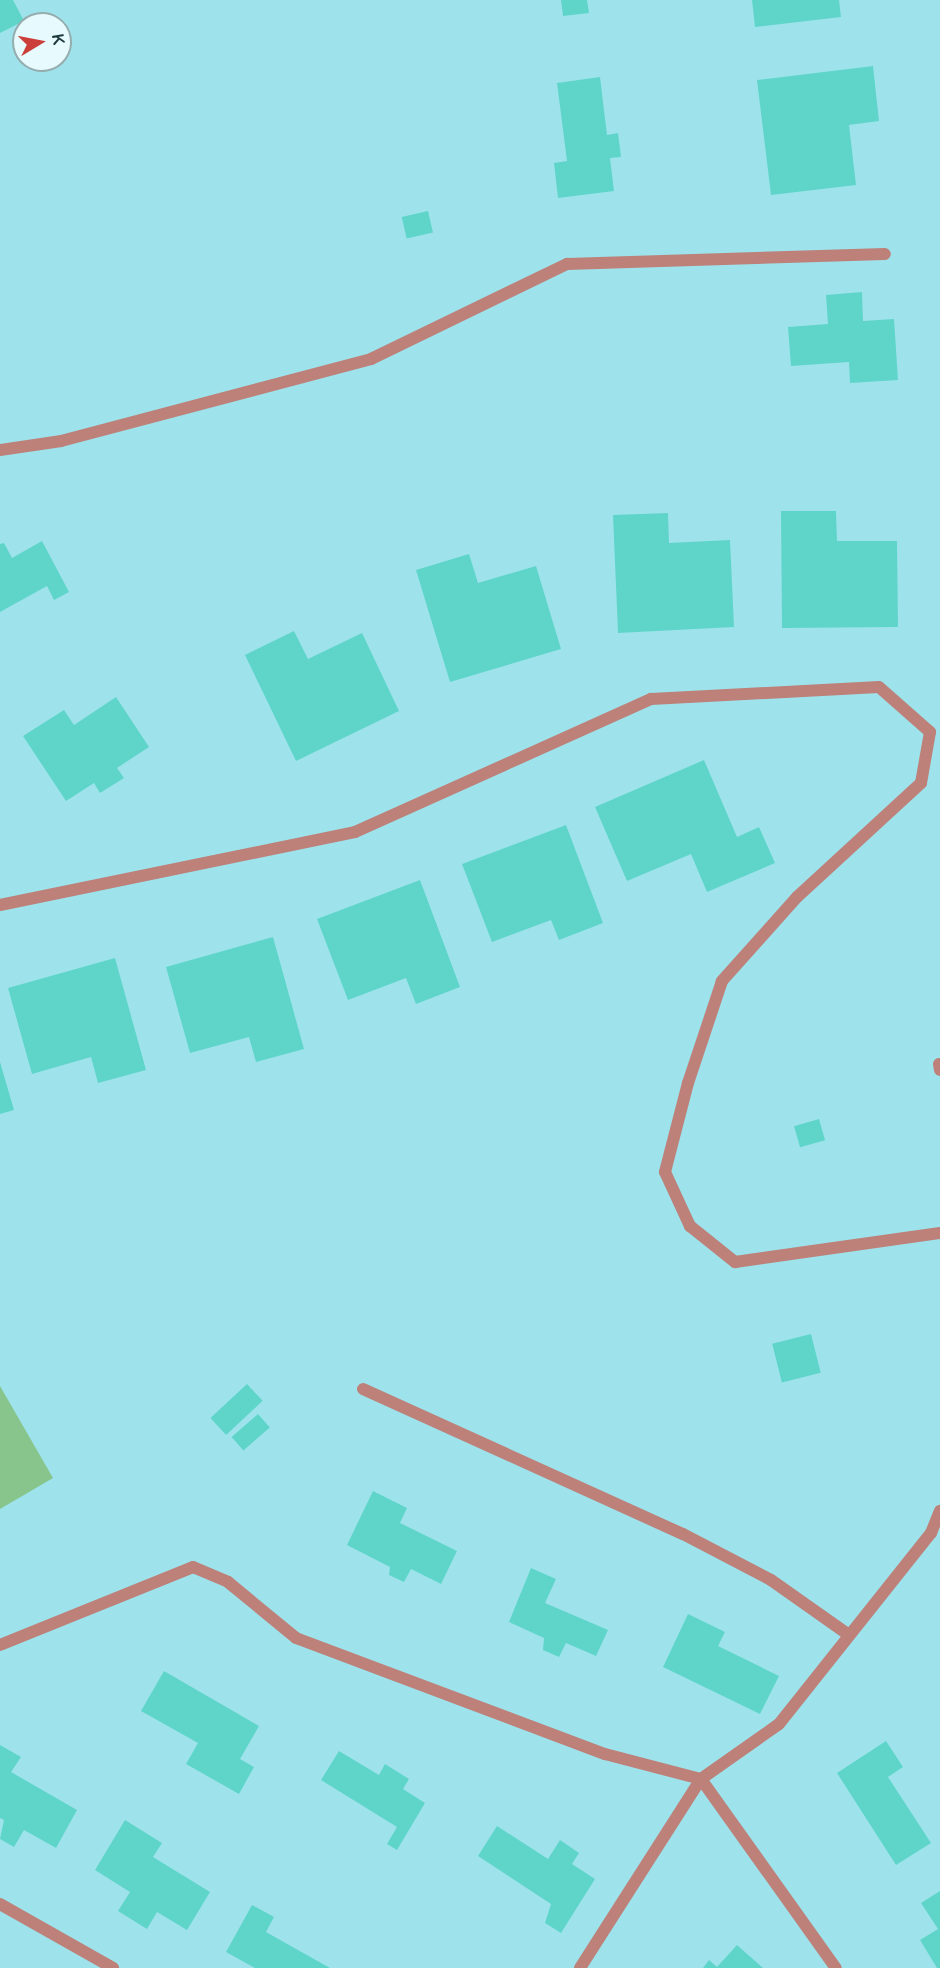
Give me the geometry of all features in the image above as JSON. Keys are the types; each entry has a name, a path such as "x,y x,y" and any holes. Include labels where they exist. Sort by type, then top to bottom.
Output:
{"street":[{"path":"0,450 61,441 371,359 567,264 885,254"},
{"path":"0,905 355,832 651,699 879,687 930,732 921,783 797,897 722,981 688,1083 665,1172 690,1226 735,1262 940,1233"},
{"path":"363,1389 683,1534 771,1580 849,1635"},
{"path":"580,1968 701,1779 778,1724 931,1533 940,1511"},
{"path":"0,1645 193,1567 228,1582 296,1638 605,1754 701,1779 836,1968"},
{"path":"0,1904 113,1968"}],"green space":[{"path":"0,1386 53,1478 0,1509"}],"building":[{"path":"0,0 13,0 19,12 12,12 12,27 0,33"},
{"path":"561,0 587,0 589,13 563,16"},
{"path":"752,0 839,0 841,17 755,27"},
{"path":"873,66 879,121 849,125 856,185 771,195 757,80"},
{"path":"600,77 607,135 618,133 621,157 610,158 614,191 558,198 554,163 567,161 557,83"},
{"path":"428,211 433,232 407,239 402,217"},
{"path":"862,292 863,321 894,319 898,380 850,383 849,362 791,366 788,327 828,324 826,295"},
{"path":"781,511 836,511 837,541 897,541 898,627 782,628"},
{"path":"668,513 669,543 730,540 734,627 618,633 613,515"},
{"path":"42,541 69,592 54,600 47,586 0,612 0,544 4,543 12,558"},
{"path":"469,554 478,583 536,566 561,649 450,682 416,570"},
{"path":"294,631 308,659 362,633 399,711 296,761 245,655"},
{"path":"116,697 149,747 117,768 124,778 100,793 94,783 66,801 23,736 64,710 74,725"},
{"path":"704,760 737,837 759,827 775,863 707,892 691,854 627,881 595,807"},
{"path":"566,825 603,923 559,940 551,920 492,942 462,864"},
{"path":"420,880 460,987 416,1004 406,978 348,1000 317,919"},
{"path":"273,937 304,1049 256,1062 249,1037 190,1053 166,967"},
{"path":"115,958 146,1070 98,1083 91,1057 32,1074 8,988"},
{"path":"0,1062 14,1110 0,1114"},
{"path":"819,1119 825,1140 800,1147 794,1126"},
{"path":"811,1334 821,1373 782,1382 772,1344"},
{"path":"247,1384 263,1401 226,1435 210,1418"},
{"path":"258,1414 270,1428 243,1451 232,1437"},
{"path":"373,1491 407,1508 400,1523 457,1551 441,1584 411,1569 404,1582 389,1575 390,1567 347,1545"},
{"path":"531,1568 556,1579 545,1603 608,1630 596,1656 566,1643 559,1657 543,1650 544,1638 509,1622"},
{"path":"688,1614 725,1632 718,1646 779,1676 760,1714 663,1667"},
{"path":"164,1671 259,1726 240,1759 254,1767 239,1794 186,1764 198,1743 141,1711"},
{"path":"886,1741 903,1767 888,1777 931,1843 896,1865 837,1773"},
{"path":"0,1745 21,1757 11,1772 77,1810 56,1848 24,1830 14,1847 0,1839 4,1820 0,1818"},
{"path":"339,1751 379,1775 385,1764 409,1779 403,1789 425,1803 397,1850 387,1844 397,1827 321,1780"},
{"path":"125,1820 162,1843 153,1857 210,1892 187,1930 157,1912 147,1929 118,1911 130,1892 95,1870"},
{"path":"497,1826 548,1859 560,1840 579,1853 572,1864 595,1879 561,1933 545,1923 551,1904 478,1856"},
{"path":"940,1891 940,1968 937,1968 920,1940 938,1929 921,1903"},
{"path":"252,1905 274,1917 266,1932 330,1968 255,1968 226,1952"},
{"path":"737,1945 763,1968 703,1968 709,1960 717,1967"}]}
